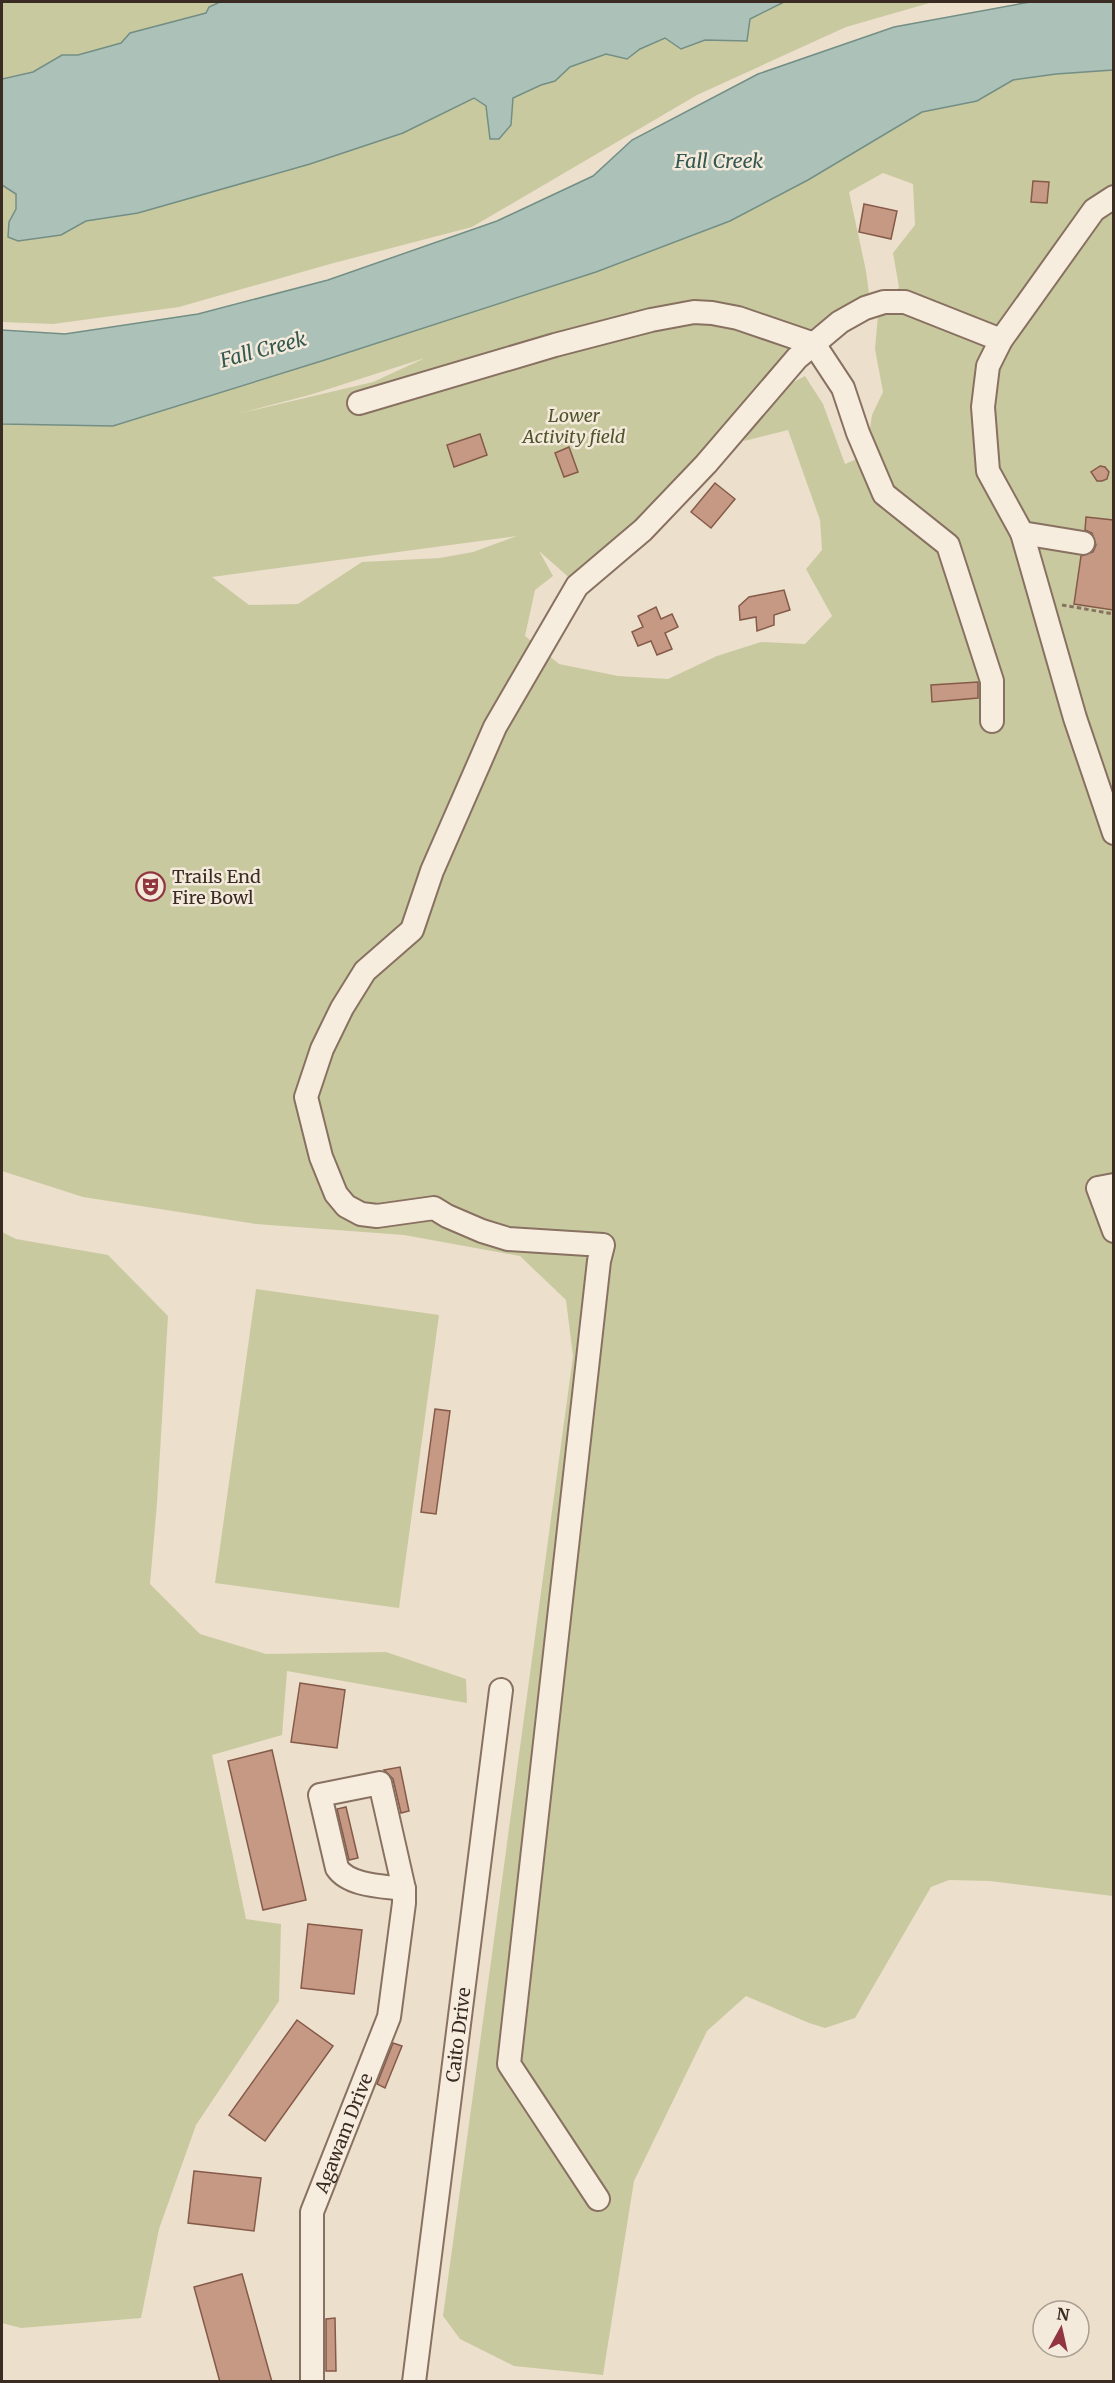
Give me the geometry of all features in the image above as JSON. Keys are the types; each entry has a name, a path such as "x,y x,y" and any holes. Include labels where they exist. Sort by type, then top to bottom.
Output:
{"street":[{"path":"1113,197 1094,210 1001,340 988,366 983,407 988,471 1022,533 1076,718 1113,833"},
{"path":"598,2199 509,2064 599,1261 603,1245 508,1239 482,1231 434,1208 377,1216 361,1214 346,1206 336,1194 321,1157 306,1097 322,1049 354,986 365,971 412,930 432,871 495,727 577,586 643,530 706,464 797,358 840,322 865,308 884,302 905,302 1001,340"},
{"path":"359,403 555,345 651,320 694,312 738,318 814,344 843,388 858,433 884,494 948,545 992,681 992,721"},
{"path":"1022,533 1083,543"},
{"path":"1113,1185 1098,1188 1113,1231"},
{"name":"Caito Drive","path":"414,2382 501,1690"},
{"name":"Agawam Drive","path":"312,2382 312,2212 389,2017 404,1903 404,1889 380,1783 320,1795 337,1868 342,1875 350,1879 404,1889"}],"path":[{"path":"1042,602 1113,614"}],"green space":[{"path":"2,2 933,2 846,27 697,95 472,227 179,307 53,324 2,322"},
{"name":"Lower Activity field","path":"1113,70 1113,1896 990,1881 949,1880 931,1887 855,2018 825,2028 746,1996 707,2031 634,2181 603,2375 514,2366 460,2339 443,2316 573,1356 566,1300 520,1256 404,1235 256,1224 83,1197 2,1171 2,424 113,426 596,272 713,228 759,202 808,180 922,112 977,101 1013,80","holes":["883,173 913,184 915,225 893,253 899,287 878,315 875,349 883,392 872,415 866,455 845,464 823,404 805,376 779,390 754,420 744,441 788,430 820,520 822,550 806,569 832,616 805,644 761,642 717,656 668,679 618,676 559,664 525,636 535,590 553,576 539,551 573,581 641,532 810,347 870,301 849,192","425,358 373,382 241,413 313,394","517,536 473,552 440,558 362,562 298,604 249,605 212,577"]},
{"path":"2,1232 16,1239 108,1255 168,1316 150,1584 200,1634 266,1654 386,1652 466,1679 467,1703 287,1671 282,1735 212,1755 246,1919 281,1924 279,2001 196,2125 159,2229 141,2318 21,2328 2,2323"},
{"path":"256,1289 439,1315 399,1608 215,1583"}],"water":[{"path":"220,2 784,2 750,19 747,41 705,40 681,49 665,38 640,49 627,59 606,54 570,67 555,81 513,98 511,125 499,139 490,139 486,106 474,98 403,133 310,164 138,213 86,221 61,235 18,241 8,237 9,222 16,209 16,194 2,185 2,79 33,72 62,55 78,55 121,43 130,33 206,13 209,7"},
{"name":"Fall Creek","path":"1030,2 1113,2 1113,70 1013,80 977,101 922,112 808,180 730,221 596,272 328,359 113,426 2,424 2,330 65,334 198,314 328,280 497,221 593,176 632,140 758,74 894,27"}],"building":[{"path":"1033,181 1049,182 1047,203 1031,202"},
{"path":"864,204 897,211 891,239 859,232"},
{"path":"480,434 487,455 454,467 447,445"},
{"path":"569,447 578,472 564,477 555,453"},
{"path":"1100,466 1105,467 1109,472 1107,479 1097,481 1091,472"},
{"path":"715,483 735,499 711,528 691,512"},
{"path":"1086,517 1113,520 1113,610 1074,604 1081,556 1093,552 1096,545 1092,533 1085,530"},
{"path":"784,590 790,610 774,615 774,625 757,631 756,617 740,620 739,606 749,597"},
{"path":"656,607 661,619 672,614 678,627 665,633 672,649 657,655 651,641 638,646 632,632 643,627 638,616"},
{"path":"978,682 978,698 932,702 931,685"},
{"path":"435,1409 450,1411 436,1514 421,1512"},
{"path":"300,1683 345,1690 337,1748 291,1742"},
{"path":"272,1750 306,1900 263,1910 228,1761"},
{"path":"400,1767 409,1811 401,1813 393,1779 384,1770"},
{"path":"346,1807 358,1858 349,1860 337,1809"},
{"path":"308,1924 362,1930 354,1994 301,1988"},
{"path":"297,2020 333,2046 265,2141 229,2115"},
{"path":"393,2043 402,2046 385,2088 377,2084"},
{"path":"194,2171 261,2178 254,2231 188,2223"},
{"path":"242,2274 272,2382 220,2382 194,2287"},
{"path":"335,2318 336,2371 326,2371 326,2319"}],"place":[{"name":"Trails End Fire Bowl","path":"151,886"}]}
